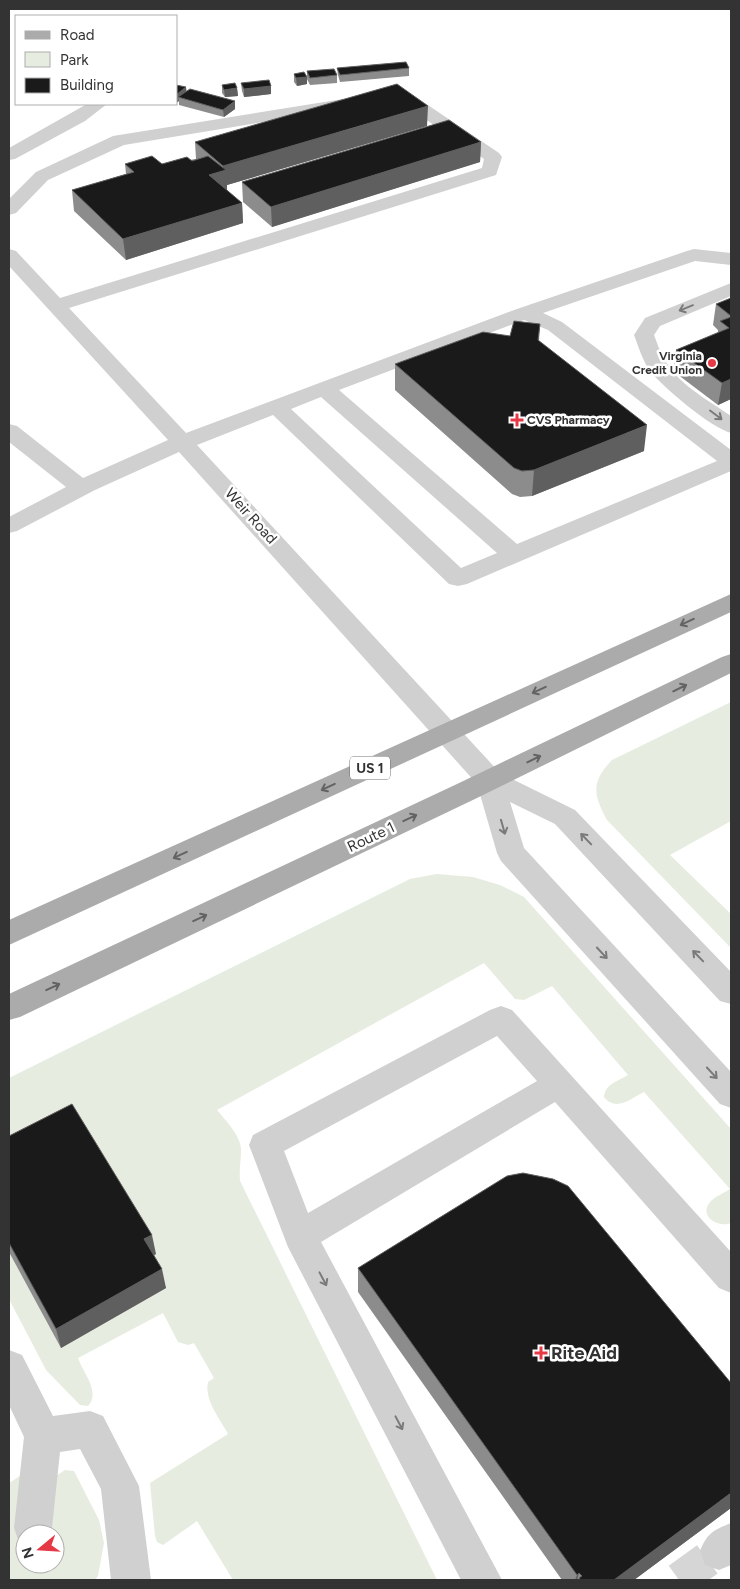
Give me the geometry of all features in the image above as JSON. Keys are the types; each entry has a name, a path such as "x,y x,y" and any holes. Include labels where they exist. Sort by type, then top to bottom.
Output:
{"main road":[{"name":"US 1","path":"9,933 731,602"},
{"name":"Route 1","path":"9,1008 731,664"}],"street":[{"path":"56,305 490,171 492,157 404,97 382,98"},
{"path":"9,209 42,176 119,140 362,101"},
{"path":"9,155 79,117 97,105"},
{"name":"Weir Road","path":"9,255 183,442 490,780"},
{"path":"9,526 81,488 183,442 524,313 694,255 731,259"},
{"path":"731,289 652,322 644,335 652,358 677,386 731,426"},
{"path":"277,407 458,578 731,462 555,326 524,313"},
{"path":"325,389 514,554"},
{"path":"9,431 81,488"},
{"path":"490,780 565,817 731,992"},
{"path":"490,780 511,854 731,1094"},
{"path":"482,1580 300,1236 265,1144 501,1019 731,1277"},
{"path":"300,1236 559,1084"},
{"path":"9,1367 43,1436 32,1524"},
{"path":"43,1436 90,1429 120,1486 131,1580"}],"green space":[{"path":"731,702 731,821 670,855 731,914 731,948 607,820 599,803 596,789 600,775 612,760"},
{"path":"437,874 473,877 500,885 524,897 731,1129 731,1223 716,1223 708,1217 707,1212 707,1207 712,1200 730,1189 644,1092 618,1104 613,1104 604,1097 609,1086 628,1075 552,986 524,1000 515,999 484,963 217,1110 239,1139 241,1150 240,1181 437,1580 233,1580 197,1521 163,1545 157,1542 155,1536 150,1483 228,1434 208,1396 208,1382 214,1378 194,1343 188,1345 178,1342 163,1313 78,1358 90,1382 93,1395 92,1401 88,1406 80,1405 46,1370 9,1299 9,1078 410,879"},
{"path":"65,1470 74,1471 99,1520 104,1543 98,1576 95,1580 9,1580 9,1483 20,1476 56,1476"}],"building":[{"path":"406,62 409,68 340,75 337,68"},
{"path":"334,69 337,75 310,78 307,71"},
{"path":"304,72 307,77 296,78 294,74"},
{"path":"269,80 271,86 244,89 241,83"},
{"path":"235,83 237,88 224,90 222,85"},
{"path":"397,84 428,106 223,166 195,142"},
{"path":"178,85 186,87 178,93"},
{"path":"190,89 235,101 223,110 178,97"},
{"path":"449,120 481,142 271,207 242,182"},
{"path":"152,156 162,164 187,157 192,161 208,156 226,170 209,175 242,203 123,239 72,190 134,172 125,164"},
{"path":"731,298 731,316 716,304"},
{"path":"731,317 731,379 722,383 676,350 729,328 720,321"},
{"name":"CVS Pharmacy","path":"514,321 540,324 538,340 647,425 534,470 522,471 514,468 395,364 483,332 510,336"},
{"path":"72,1104 152,1235 144,1239 162,1269 56,1329 9,1243 9,1136"},
{"name":"Rite Aid","path":"523,1173 553,1179 568,1186 731,1383 731,1493 614,1580 581,1580 579,1578 582,1576 579,1573 577,1575 358,1268 507,1176"}],"tunnel":[{"path":"679,1580 719,1551"}],"place":[{"name":"Virginia Credit Union","path":"712,363"},
{"name":"CVS Pharmacy","path":"517,420"},
{"name":"Rite Aid","path":"541,1353"}]}
